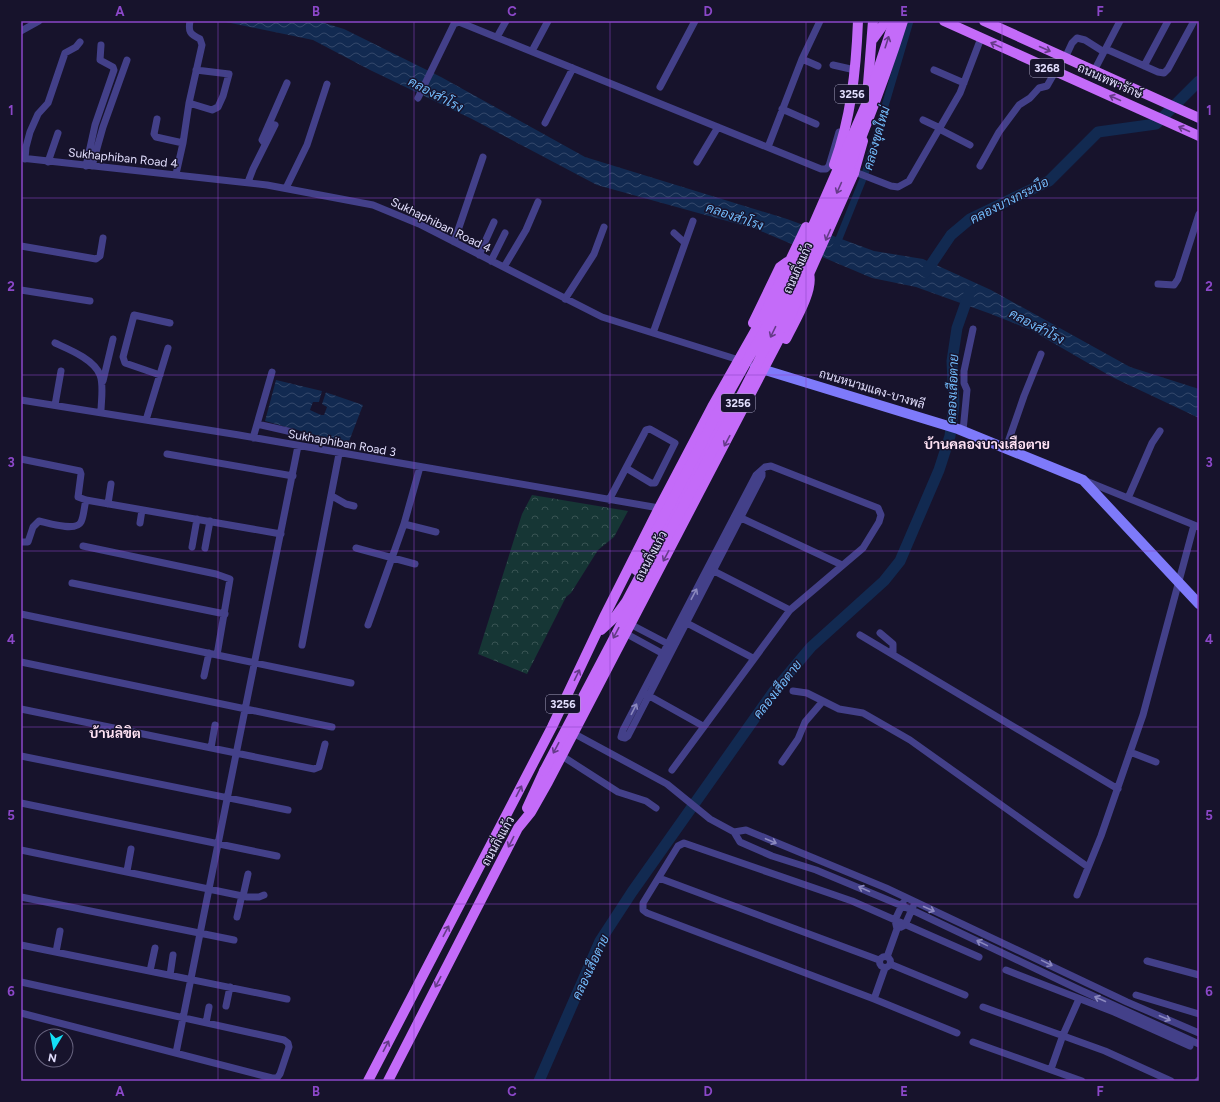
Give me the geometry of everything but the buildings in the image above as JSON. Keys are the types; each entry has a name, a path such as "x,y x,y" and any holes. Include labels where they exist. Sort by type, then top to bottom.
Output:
{"main road":[{"name":"ถนนกิ่งแก้ว","path":"368,1081 549,733 659,508 739,360 758,328 834,165 849,112 855,70 858,21"},
{"name":"ถนนกิ่งแก้ว","path":"388,1081 522,822 534,808 562,756 627,629 765,369 857,173 865,127 873,21"},
{"path":"870,46 877,31 886,21"},
{"name":"3256","path":"609,622 714,419 776,308 865,106 894,21"},
{"name":"3256","path":"522,822 544,771 779,321 852,159 879,91 903,21"},
{"name":"ถนนเทพารักษ์","path":"944,21 1055,72 1151,113 1199,136"},
{"name":"ถนนเทพารักษ์","path":"990,22 1065,58 1199,118"},
{"path":"745,350 753,323 776,274 780,267 787,262 808,272 810,280 808,293 784,344 778,353 770,359"},
{"path":"751,366 758,328"},
{"name":"3256","path":"598,632 621,610 751,366"},
{"name":"ถนนหนามแดง-บางพลี","path":"751,366 765,369 960,430 1083,480 1199,604"}],"street":[{"path":"21,31 38,21"},
{"path":"497,37 506,21"},
{"path":"532,51 548,21"},
{"path":"660,87 695,21"},
{"path":"768,147 802,59 820,21"},
{"path":"1094,71 1120,21"},
{"path":"1144,66 1168,21"},
{"path":"1065,58 1072,43 1077,38 1164,73 1168,69 1194,21"},
{"path":"418,98 432,66 456,22 532,51 821,169 826,169 830,163 842,123 849,112"},
{"path":"176,174 183,143 189,102 203,42 191,34 189,31 190,23"},
{"path":"857,173 891,186 898,187 908,181 964,83 981,38"},
{"path":"23,159 30,132 38,114 48,103 65,54 76,48 80,42"},
{"path":"89,166 95,125 114,70 113,67 100,60 101,45"},
{"path":"802,59 818,66"},
{"path":"89,166 127,60"},
{"path":"833,66 855,70"},
{"path":"546,122 573,68"},
{"path":"189,102 212,110 218,107 229,74 196,70"},
{"path":"934,70 964,83"},
{"path":"980,166 1019,104 1030,98 1039,88 1047,86 1055,72"},
{"path":"265,144 262,140 288,83"},
{"path":"286,188 308,145 327,84"},
{"path":"782,109 816,124"},
{"path":"157,119 154,134 156,136 183,143"},
{"path":"923,120 970,145"},
{"path":"248,182 275,125"},
{"path":"697,162 718,127"},
{"path":"48,162 58,133"},
{"path":"454,242 472,195 483,157"},
{"name":"Sukhaphiban Road 4","path":"23,159 248,182 373,205 398,215 454,242 602,317 739,360"},
{"path":"504,267 526,230 538,202"},
{"path":"1158,284 1174,285 1178,279 1199,214"},
{"path":"653,333 693,221"},
{"path":"479,255 494,222"},
{"path":"565,299 594,254 604,226"},
{"path":"491,261 505,233"},
{"path":"674,233 685,243"},
{"path":"21,246 96,259 100,256 103,238"},
{"path":"21,290 90,301"},
{"path":"160,375 125,363 123,361 123,356 134,315 170,323"},
{"path":"960,430 967,390 964,383 964,371 973,329"},
{"path":"101,412 102,385 113,339"},
{"path":"54,343 87,360 100,374 102,385"},
{"path":"146,420 168,348"},
{"path":"1006,448 1024,396 1041,354"},
{"path":"55,405 61,371"},
{"path":"253,438 272,372"},
{"name":"Sukhaphiban Road 3","path":"21,400 101,412 659,508"},
{"path":"257,424 292,432"},
{"path":"609,500 646,430 650,429 675,443 656,483 651,483 626,468"},
{"path":"1128,498 1152,443 1160,431"},
{"path":"176,1053 298,446"},
{"path":"167,454 293,476"},
{"path":"302,645 339,454"},
{"path":"21,459 80,471 81,474 78,497 86,500 280,534"},
{"path":"646,694 621,734 621,737 625,738 628,736 646,694 738,517 762,476 762,470 765,467 771,466 878,508 881,515 879,522 868,542 790,610 753,658 672,770"},
{"path":"368,625 404,524 420,468"},
{"name":"ถนนหนามแดง-บางพลี","path":"1083,480 1196,526"},
{"path":"108,504 112,484"},
{"path":"332,496 346,504 354,506"},
{"path":"21,542 28,542 36,522 71,528 78,526 81,523 86,500"},
{"path":"140,523 142,510"},
{"path":"738,517 842,565"},
{"path":"192,547 196,519"},
{"path":"205,548 210,521"},
{"path":"404,524 436,532"},
{"path":"1077,895 1118,789 1143,715 1178,582 1196,526"},
{"path":"83,546 227,576 230,578 217,655"},
{"path":"356,548 415,564"},
{"path":"711,570 790,610"},
{"path":"72,583 225,614"},
{"path":"21,614 352,683"},
{"path":"684,622 753,658"},
{"path":"627,629 656,638 671,645"},
{"path":"627,629 666,655"},
{"path":"880,633 893,644 892,654"},
{"path":"860,635 1118,789"},
{"path":"651,646 656,638"},
{"path":"204,676 209,653"},
{"path":"21,662 332,727"},
{"path":"793,691 807,693 839,709 863,714 910,740 1088,867"},
{"path":"646,694 703,726"},
{"path":"782,762 798,739 805,722 822,701"},
{"path":"21,709 314,769 319,767 325,744"},
{"path":"211,748 215,725"},
{"path":"573,733 667,784 685,797 710,819 734,832 740,842 780,858 822,872 912,910 1078,989 1199,1044"},
{"path":"1130,752 1156,762"},
{"path":"21,756 288,810"},
{"path":"562,756 618,792 646,801 656,808"},
{"path":"21,803 277,856"},
{"path":"734,832 746,830 785,847 823,861 915,902 1082,981 1199,1033"},
{"path":"957,1033 874,999 647,913 643,910 644,903 678,846 681,844 688,844 825,890 978,957"},
{"path":"780,858 785,847"},
{"path":"127,871 132,849"},
{"path":"21,850 243,896 259,897 264,895"},
{"path":"237,917 248,874"},
{"path":"659,878 879,960 883,957 887,963 965,995"},
{"path":"21,897 234,940"},
{"path":"874,999 897,929 895,920 905,898"},
{"path":"897,929 905,925 915,902"},
{"path":"56,952 60,931"},
{"path":"21,945 287,999"},
{"path":"150,971 154,948"},
{"path":"170,975 173,955"},
{"path":"1147,961 1199,975"},
{"path":"1006,970 1114,1012 1190,1046"},
{"path":"1078,989 1082,981"},
{"path":"21,982 284,1040 288,1043 289,1047 280,1074 277,1078 272,1078 21,1013"},
{"path":"226,1006 230,987"},
{"path":"1136,995 1199,1014"},
{"path":"1051,1069 1063,1035 1079,999"},
{"path":"206,1023 209,1007"},
{"path":"984,1007 1105,1051 1154,1078 1171,1081"},
{"path":"973,1042 1082,1081"}],"green space":[{"path":"532,495 628,511 614,537 598,550 571,593 566,597 527,674 478,654 522,514"}],"water":[{"name":"คลองสำโรง","path":"221,21 318,21 344,29 441,77 585,157 787,219 874,251 923,259 991,290 1130,367 1199,389 1199,418 1112,377 1031,330 916,287 872,278 756,229 597,185 472,119 370,70 313,40"},
{"path":"276,380 322,391 363,405 348,444 265,421"}],"pier":[{"path":"322,391 326,392 322,404 327,407 324,415 310,410 313,402 319,402"}],"waterway":[{"name":"คลองขุดใหม่","path":"836,246 865,174 910,21"},
{"name":"คลองบางกระบือ","path":"926,272 951,235 970,219 1049,181 1098,132 1156,124 1199,81"},
{"name":"คลองเสือตาย","path":"539,1081 600,941 632,892 774,691 811,647 884,581 900,561 939,470 950,436 954,404 952,361 957,328 970,291"}],"district":[{"name":"บ้านคลองบางเสือตาย","path":"987,444"},
{"name":"บ้านลิขิต","path":"115,733"}]}
